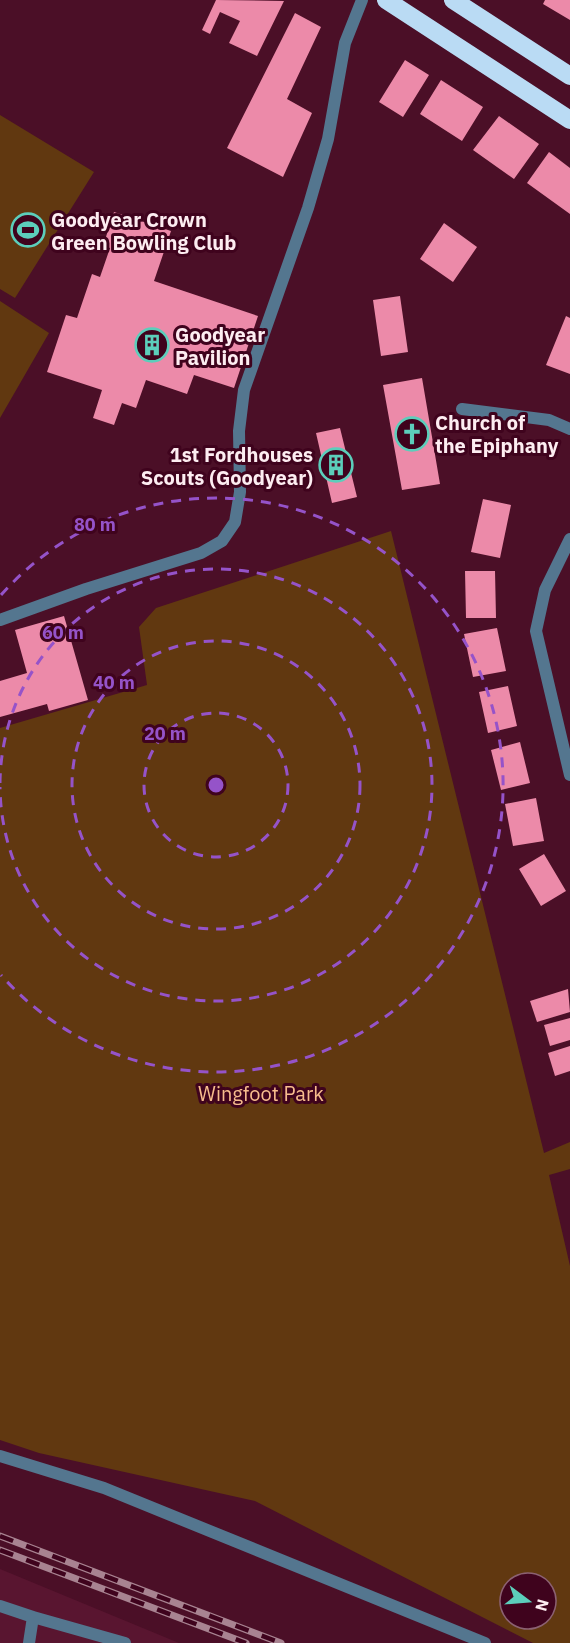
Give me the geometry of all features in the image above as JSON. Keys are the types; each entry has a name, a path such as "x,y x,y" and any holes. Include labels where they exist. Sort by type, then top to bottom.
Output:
{"highway":[{"path":"386,0 570,120"},
{"path":"453,0 570,76"}],"street":[{"path":"0,620 86,589 201,553 222,541 235,522 240,492 239,431 244,390 308,208 328,139 345,43 362,0"},
{"path":"462,409 549,420 570,429"},
{"path":"570,539 545,590 536,632 570,775"},
{"path":"0,1456 104,1488 485,1643"},
{"path":"0,1606 125,1643"},
{"path":"29,1643 33,1617"}],"shaded area":[{"path":"0,1569 179,1643 0,1643"}],"green space":[{"name":"Goodyear Crown Green Bowling Club","path":"0,115 94,172 15,298 0,289"},
{"path":"0,301 49,333 0,418"},
{"name":"Wingfoot Park","path":"391,531 544,1153 570,1142 570,1169 549,1175 570,1266 570,1643 533,1643 510,1631 558,1631 558,1571 498,1571 498,1625 255,1501 39,1453 0,1440 0,728 147,685 139,627 156,608"}],"building":[{"path":"216,0 284,1 257,56 229,43 240,21 220,12 210,34 202,30"},
{"path":"545,0 570,0 570,20 543,4"},
{"path":"295,13 321,27 287,99 312,113 283,177 227,148"},
{"path":"405,60 429,75 403,117 379,102"},
{"path":"441,80 483,107 462,141 420,114"},
{"path":"499,116 539,144 514,179 473,150"},
{"path":"549,152 570,168 570,214 527,183"},
{"name":"Goodyear Pavilion","path":"114,212 171,231 154,281 258,316 234,388 194,375 187,394 146,380 136,408 122,403 114,425 93,418 102,390 47,372 66,315 77,318 92,274 100,277 110,248 103,246"},
{"path":"444,223 477,247 453,282 420,259"},
{"path":"400,296 408,352 381,356 373,300"},
{"path":"566,316 570,318 570,374 546,365"},
{"name":"Church of the Epiphany","path":"422,378 440,484 402,490 383,385"},
{"name":"1st Fordhouses Scouts (Goodyear)","path":"340,428 357,497 332,503 316,433"},
{"path":"483,499 511,505 500,558 471,552"},
{"path":"465,571 495,571 496,618 466,618"},
{"path":"64,616 88,700 49,711 47,704 0,717 0,681 27,673 15,630"},
{"path":"497,628 506,671 473,677 464,634"},
{"path":"508,686 517,726 488,733 479,692"},
{"path":"520,742 530,783 501,790 491,750"},
{"path":"536,798 544,841 513,846 505,804"},
{"path":"544,854 566,891 541,906 519,869"},
{"path":"568,989 570,1012 537,1022 530,1001"},
{"path":"570,1018 570,1040 550,1046 544,1025"},
{"path":"570,1046 570,1071 555,1076 548,1053"}],"railway":[{"path":"0,1536 281,1643"},
{"path":"0,1550 246,1643"}],"place":[{"name":"Goodyear Crown Green Bowling Club","path":"28,230"},
{"name":"Goodyear Pavilion","path":"152,345"},
{"name":"Church of the Epiphany","path":"412,434"},
{"name":"1st Fordhouses Scouts (Goodyear)","path":"336,465"}]}
